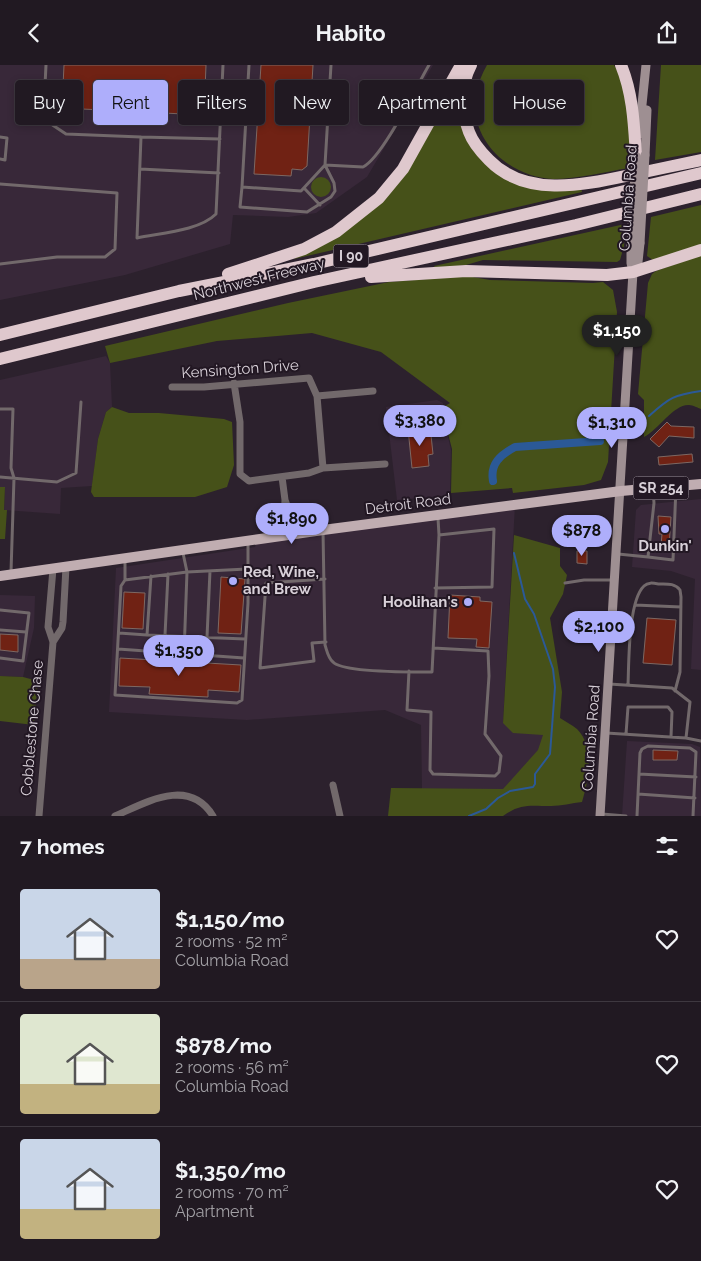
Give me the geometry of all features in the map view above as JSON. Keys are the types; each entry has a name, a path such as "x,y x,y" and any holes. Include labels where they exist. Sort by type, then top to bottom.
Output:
{"highway":[{"path":"179,291 304,249 336,232 372,203 404,169 460,65"},
{"path":"471,65 464,85 462,103 470,136 478,149 493,164 504,173 520,180 540,185 580,184 701,160"},
{"path":"621,65 627,80 641,156"},
{"name":"Northwest Freeway","path":"0,335 179,291 314,264 701,173"},
{"name":"Northwest Freeway","path":"0,359 314,282 576,225 701,194"},
{"path":"314,282 445,271 579,275 633,272 701,250"}],"main road":[{"name":"Columbia Road","path":"600,815 633,272 638,262 635,244 646,65"},
{"name":"Detroit Road","path":"5,576 291,534 621,491 701,484"}],"street":[{"name":"Kensington Drive","path":"172,387 204,387 309,378 317,397 323,468"},
{"path":"234,383 240,422 240,474 249,481 309,473 323,468 385,463"},
{"path":"317,397 373,391"},
{"path":"282,477 285,500 284,520 291,534"},
{"name":"Cobblestone Chase","path":"53,642 62,628 66,567"},
{"name":"Cobblestone Chase","path":"39,816 53,642 48,627 52,569"},
{"path":"333,785 340,816"},
{"path":"115,816 156,797 173,794 194,798 210,810 214,816"}],"lane":[{"path":"46,65 44,105 51,124 66,134 220,139"},
{"path":"141,137 137,238 199,226 210,221 216,214 223,65"},
{"path":"249,65 240,207 307,212 331,197 335,191 334,183 324,165 331,65"},
{"path":"324,165 363,167 372,161 392,131 428,65"},
{"path":"0,137 7,138 5,159 0,159"},
{"path":"242,187 301,191 324,165"},
{"path":"140,169 219,173"},
{"path":"0,184 117,193 115,249 105,257 57,257 0,265"},
{"path":"304,188 320,205"},
{"path":"0,477 57,481 76,473 81,402"},
{"path":"0,409 13,409 11,468 14,478 5,576"},
{"path":"617,554 673,560 676,486"},
{"path":"648,557 654,503 653,488"},
{"path":"322,530 326,642 328,655 332,662 338,666 352,669 432,672 439,535 438,515"},
{"path":"435,588 492,587 494,529 439,535"},
{"path":"125,558 125,580 121,586 116,695 118,697 237,703 242,700 248,585 248,540"},
{"path":"182,550 187,571 184,654"},
{"path":"125,580 187,571 247,569"},
{"path":"207,637 210,571"},
{"path":"165,635 168,574"},
{"path":"147,635 151,576"},
{"path":"325,579 266,583 260,668 314,661 312,643 326,642"},
{"path":"566,583 584,580 615,580"},
{"path":"628,685 632,615 642,588 649,583 676,585 680,590 681,607 680,672 675,691"},
{"path":"635,605 681,607"},
{"path":"0,610 29,613 23,661 0,658"},
{"path":"0,630 26,632"},
{"path":"119,633 245,639"},
{"path":"409,671 407,710 431,712 430,770 433,774 495,776 499,772 501,756 485,734 489,676 488,651 433,648"},
{"path":"118,649 244,658"},
{"path":"608,684 672,688 690,702 686,737"},
{"path":"626,734 626,710 628,707 668,707 672,712 671,737"},
{"path":"605,733 686,737 701,741"},
{"path":"637,816 640,753 644,747 690,748 697,754 693,816"},
{"path":"639,774 696,777"},
{"path":"638,794 695,798"},
{"path":"600,815 626,816"}],"shaded area":[{"path":"0,65 433,65 424,80 359,80 359,125 398,125 367,177 316,213 288,217 233,215 230,244 125,275 0,300"},
{"path":"106,356 110,363 112,407 106,412 98,439 92,486 61,488 60,514 4,510 5,488 0,487 0,380"},
{"path":"437,400 443,403 443,415 451,450 450,495 397,500 386,407"},
{"path":"701,499 701,670 691,669 695,579 671,571 632,567 636,510 641,505"},
{"path":"515,505 503,722 552,733 550,790 422,789 421,725 385,710 247,720 109,712 116,568 255,547 258,539"},
{"path":"0,595 35,596 34,628 23,677 0,676"},
{"path":"627,741 692,744 700,747 701,816 622,816"}],"green space":[{"path":"487,65 614,65 625,83 631,135 629,168 581,177 553,179 537,177 507,163 495,153 485,140 478,126 484,125 484,80 480,79"},
{"path":"661,65 701,65 701,152 655,160"},
{"path":"462,69 461,80 455,80"},
{"path":"427,125 471,125 489,167 581,188 582,192 294,259 378,203"},
{"path":"317,177 325,177 331,183 331,191 325,197 317,197 311,191 311,183"},
{"path":"701,205 701,245 653,260 647,256 651,217"},
{"path":"625,224 624,246 620,260 617,262 483,260 466,265 436,269 434,266"},
{"path":"701,255 701,409 689,405 678,408 644,437 644,400 638,394 648,283 652,274 656,271"},
{"path":"467,276 490,280 603,282 613,290 617,312 608,462 601,480 584,485 513,493 512,488 451,493 452,449 443,414 445,406 450,403 381,352 312,333 217,341 110,363 105,346 288,303 389,282"},
{"path":"112,407 129,413 159,413 224,419 232,422 234,465 227,487 195,497 94,497 91,492 98,439 106,412"},
{"path":"0,487 5,487 4,510 7,510 5,539 0,539"},
{"path":"514,535 560,548 560,566 567,575 563,594 550,618 562,692 560,718 577,729 583,736 588,754 587,783 582,802 555,806 526,806 515,809 503,816 388,816 391,788 503,789 538,750 543,735 513,733 503,723"},
{"path":"0,676 23,677 38,681 34,725 0,721"}],"building":[{"path":"64,65 206,65 205,80 178,80 178,114 168,113 168,80 93,80 93,110 83,109 83,80 63,80"},
{"path":"261,65 313,65 312,80 275,80 275,125 309,125 307,166 302,170 292,169 291,176 254,174 257,125 265,125 265,80 260,80"},
{"path":"667,422 671,426 694,427 694,438 669,436 659,447 650,439"},
{"path":"424,427 425,436 431,435 433,454 428,455 429,466 412,468 408,429"},
{"path":"692,454 693,462 659,465 658,457"},
{"name":"Dunkin'","path":"658,516 671,517 669,547 661,546 662,534 659,534"},
{"path":"577,551 587,551 587,564 577,563"},
{"path":"221,577 245,579 241,634 218,633"},
{"path":"124,592 145,593 143,629 122,628"},
{"path":"450,595 480,597 480,601 492,602 489,648 476,647 477,639 448,638"},
{"path":"647,618 676,620 672,665 643,663"},
{"path":"0,634 18,635 18,652 0,650"},
{"path":"120,658 241,665 239,692 208,690 208,697 149,694 150,687 119,686"},
{"path":"653,750 678,751 677,760 653,760"}],"waterway":[{"path":"649,416 673,398 701,391"},
{"path":"493,481 492,475 497,461 515,447 600,441"},
{"path":"469,816 486,809 498,798 510,791 533,787 535,784 535,774 550,754 555,687 553,669 534,614 525,599 514,553"}],"place":[{"name":"Dunkin'","path":"665,529"},
{"name":"Red, Wine, and Brew","path":"233,581"},
{"name":"Hoolihan's","path":"468,602"}]}
